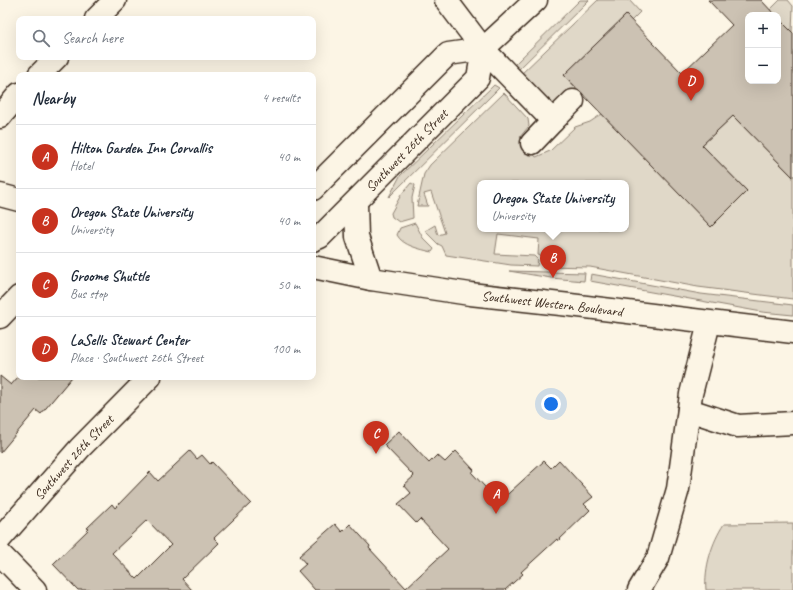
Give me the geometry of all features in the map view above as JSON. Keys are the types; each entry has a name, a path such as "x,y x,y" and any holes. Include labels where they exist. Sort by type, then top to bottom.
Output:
{"street":[{"path":"99,16 115,0"},
{"path":"446,0 483,49 553,121"},
{"path":"316,186 448,54 483,49 536,0"},
{"name":"Southwest 26th Street","path":"316,239 320,237 356,203 478,78 483,49"},
{"path":"42,72 54,60"},
{"path":"0,116 16,97"},
{"path":"532,142 574,102"},
{"path":"0,195 16,199"},
{"path":"356,203 357,237 371,279"},
{"name":"Southwest Western Boulevard","path":"316,268 371,279 470,294 793,332"},
{"path":"0,317 16,300"},
{"path":"639,590 658,558 678,489 689,410 698,360 709,323"},
{"name":"Southwest 26th Street","path":"0,539 80,448 147,380"},
{"path":"689,410 738,426 793,423"},
{"path":"0,554 35,590"}],"shaded area":[{"path":"580,0 589,0 515,73 513,66"},
{"path":"598,0 629,0 640,12 631,21 626,15 564,75 576,88 569,95 559,103 544,105 519,76"},
{"path":"780,0 788,0 793,6 792,32 781,21 781,12 772,12 770,10"},
{"path":"494,85 499,88 389,197 400,176"},
{"path":"504,93 528,119 529,126 520,137 536,157 550,151 575,127 590,122 602,114 711,226 747,191 702,145 733,116 793,177 793,299 698,287 590,267 543,266 542,256 538,255 539,239 498,234 495,254 534,256 538,260 537,266 511,265 446,255 442,246 425,231 435,225 438,235 445,233 431,192 424,194 428,206 417,206 424,174 430,165"},
{"path":"411,183 415,185 412,198 413,218 399,222 392,217 391,213 401,195"},
{"path":"415,223 423,238 434,249 432,252 403,242 397,235 400,228"},
{"path":"509,271 585,273 584,281 551,278"},
{"path":"591,274 701,294 793,305 793,315 762,312 590,281"},
{"path":"793,523 793,590 706,590 706,573 710,556 716,539 724,524"}],"building":[{"path":"708,0 761,0 772,12 745,12 745,84 781,84 781,21 793,33 793,177 733,116 702,145 747,191 711,227 564,75 626,15 682,73 732,25"},
{"path":"0,376 11,385 16,379 69,380 41,414 36,410 0,453"},
{"path":"399,431 429,463 437,455 445,462 456,451 474,470 472,473 499,502 544,461 551,468 559,460 593,497 584,504 590,510 558,541 557,539 521,572 523,574 505,590 315,590 298,571 306,564 299,556 335,524 342,532 350,524 370,546 369,548 406,588 448,549 420,519 416,523 398,504 411,493 404,485 414,476 384,445"},
{"path":"190,451 197,459 202,455 210,464 212,462 251,503 214,538 219,543 182,579 192,590 78,590 53,564 112,504 115,508 150,472 158,481","holes":["147,520 171,545 137,579 112,553"]}],"place":[{"name":"LaSells Stewart Center","path":"691,101"},
{"name":"Oregon State University","path":"553,278"},
{"name":"Groome Shuttle","path":"376,454"},
{"name":"Hilton Garden Inn Corvallis","path":"496,514"}]}
